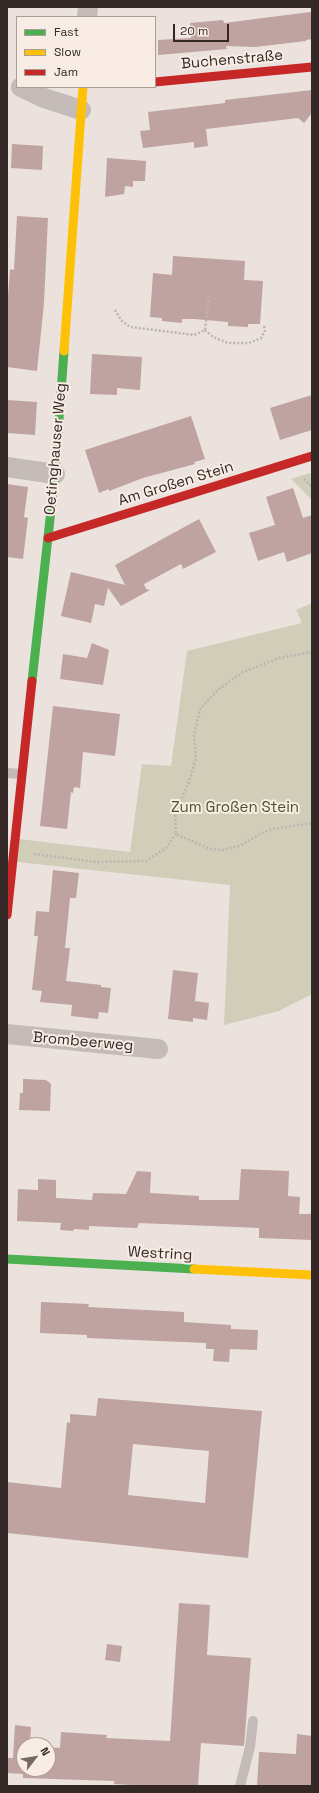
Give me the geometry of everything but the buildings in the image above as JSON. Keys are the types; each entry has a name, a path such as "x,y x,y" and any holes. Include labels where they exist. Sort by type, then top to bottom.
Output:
{"street":[{"name":"Buchenstraße","path":"156,82 312,66"},
{"path":"23,88 44,98 81,110"},
{"name":"Oetinghauser Weg","path":"7,915 14,851 13,799 21,774 55,474 83,88"},
{"name":"Am Großen Stein","path":"48,538 312,456"},
{"path":"7,467 55,474"},
{"name":"Brombeerweg","path":"7,1034 158,1049"},
{"name":"Westring","path":"7,1259 312,1275"}],"lane":[{"path":"7,773 21,774"},
{"path":"240,1786 250,1747 253,1721"}],"path":[{"path":"205,330 209,294"},
{"path":"115,310 121,320 130,328 194,335 205,330"},
{"path":"205,330 213,337 228,343 249,343 261,338 265,331 264,326"},
{"path":"14,851 96,862 146,861 166,848 176,834 175,813 189,782 196,758 194,735 200,710 219,689 243,672 279,658 312,652"},
{"path":"176,834 210,849 223,850 239,846 267,831 312,823"}],"green space":[{"path":"310,473 312,476 312,500 291,479"},
{"name":"Zum Großen Stein","path":"312,603 312,994 279,1011 224,1025 230,885 17,862 19,839 130,852 142,764 171,766 187,651 302,623 296,610"}],"traffic: fast":[{"path":"32,681 55,474 64,351"},
{"path":"7,1259 194,1269"}],"traffic: slow":[{"path":"64,351 83,88"},
{"path":"194,1269 312,1275"}],"traffic: jam":[{"path":"156,82 312,67"},
{"path":"48,538 312,456"},
{"path":"7,915 32,681"}]}
